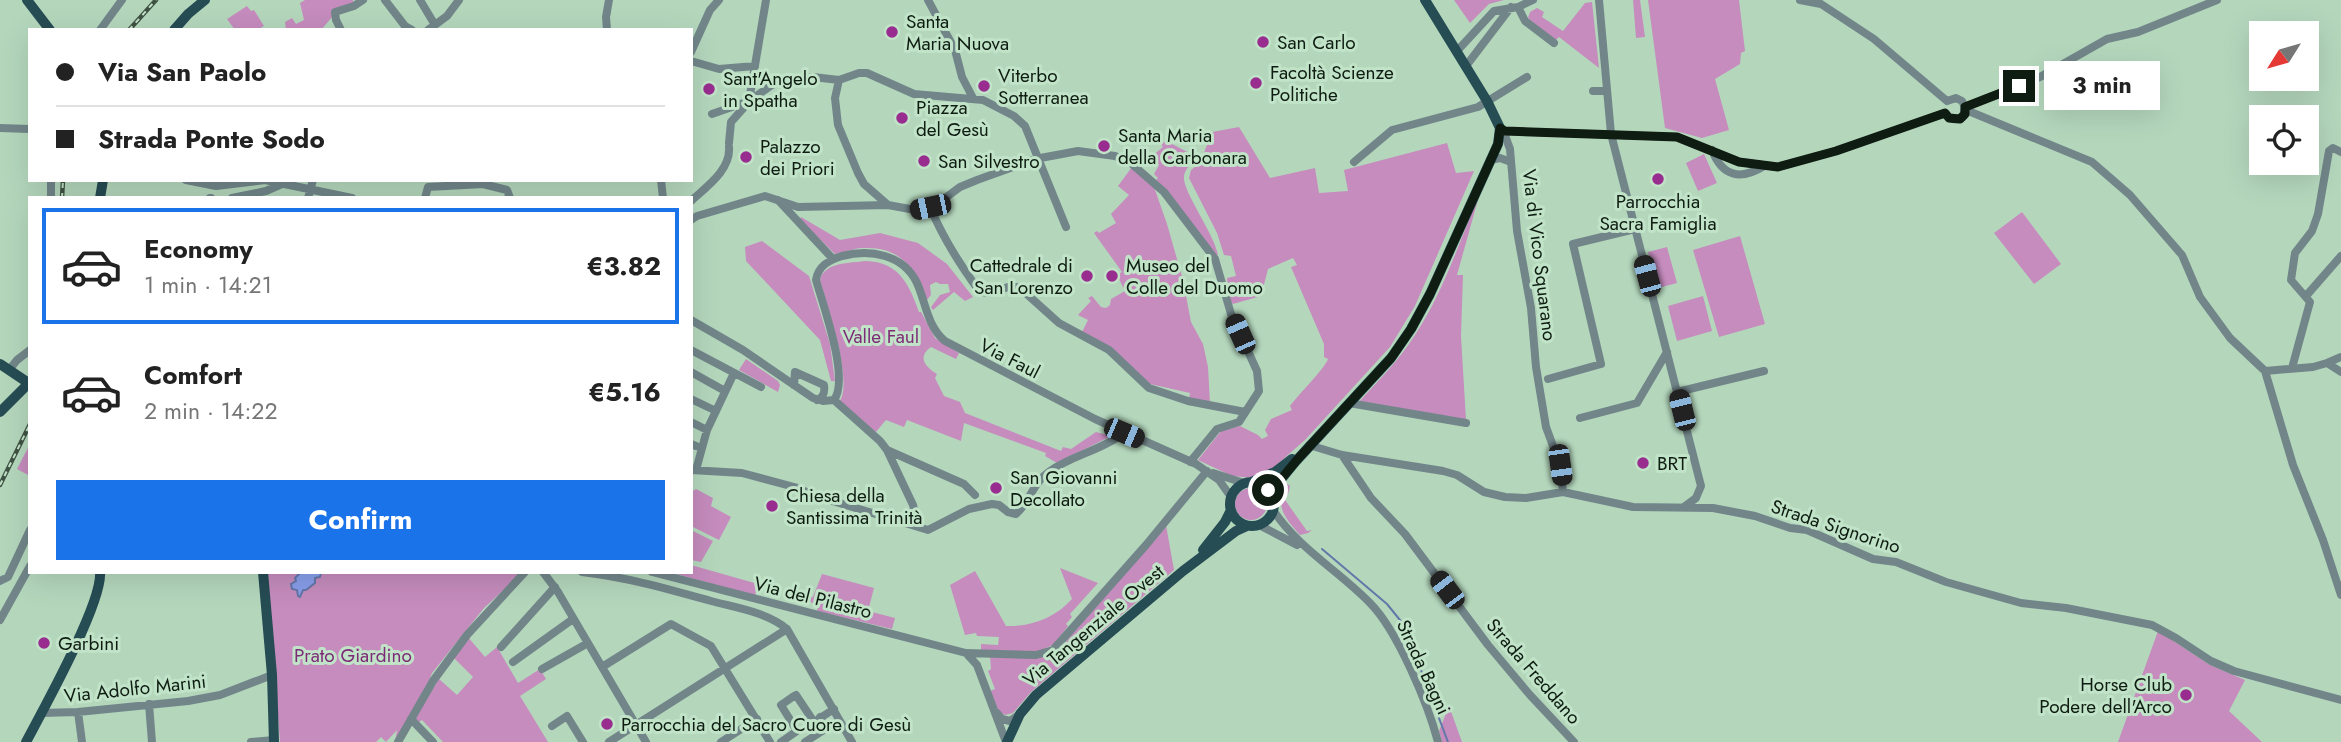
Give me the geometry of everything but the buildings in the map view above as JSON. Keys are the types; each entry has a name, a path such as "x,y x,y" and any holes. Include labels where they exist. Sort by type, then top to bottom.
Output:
{"main road":[{"path":"27,0 48,28"},
{"path":"176,28 205,0"},
{"name":"Via di Vico Squarano","path":"1425,0 1502,130"},
{"path":"1309,445 1275,471 1236,489 1231,498 1231,510 1235,519 1247,526 1259,525 1267,520 1282,478 1309,445 1391,358 1411,329 1430,294 1502,130"},
{"path":"5,367 28,382"},
{"path":"0,412 28,384"},
{"path":"1247,483 1265,487 1273,505"},
{"name":"Via Tangenziale Ovest","path":"1183,571 1210,542 1231,510"},
{"name":"Via Tangenziale Ovest","path":"1006,742 1020,714 1036,695 1183,571 1236,531 1247,526"},
{"path":"26,742 91,610 101,581 100,574"},
{"path":"263,574 272,675 274,741"}],"street":[{"path":"101,28 122,0"},
{"path":"340,28 335,12 363,0"},
{"path":"385,0 408,28"},
{"path":"420,0 432,27 447,16 459,0"},
{"path":"607,28 609,0"},
{"path":"693,47 710,9 719,0"},
{"path":"749,102 766,0"},
{"path":"928,0 955,50 962,77 973,98"},
{"path":"1599,0 1611,134 1701,486 1696,498 1684,507"},
{"path":"1800,0 1821,4 1874,39 1947,101"},
{"path":"2217,0 2138,32 2107,39 2048,73 1966,108 1962,117 1956,120 1945,113 1944,106 1947,101 1956,98 1962,101 1966,108 2092,162 2130,195 2182,255 2200,297 2231,338 2265,371 2293,465 2323,540 2341,595"},
{"path":"1457,51 1493,11 1525,4"},
{"path":"1525,4 1525,21 1554,43"},
{"path":"1466,66 1525,4"},
{"path":"693,62 719,69 755,66"},
{"path":"693,199 728,162 731,122 749,102 772,85 785,80 813,77 839,80 867,73 914,94 983,100 1014,116 1030,135 1066,226"},
{"path":"1354,162 1392,130 1487,101 1527,77"},
{"path":"839,80 835,98 838,125 864,184 888,205"},
{"path":"1593,91 1606,91"},
{"path":"712,114 749,102"},
{"path":"724,111 731,122"},
{"path":"1502,130 1677,137 1739,162 1764,166 1794,164 1945,113"},
{"path":"0,128 28,130"},
{"name":"Via di Vico Squarano","path":"1502,130 1510,149 1517,231 1531,308 1536,367 1546,427 1560,465 1563,492"},
{"path":"2292,368 2310,302 2291,280 2295,253 2312,231 2318,214 2329,151 2333,148 2341,152"},
{"path":"1712,150 1719,166 1733,174 1751,173 1764,166"},
{"path":"693,219 765,196 798,206 888,205 915,211 930,207 961,187 1035,159 1078,151 1115,156 1130,163 1164,192 1215,259 1231,314 1257,371 1259,391 1239,422 1217,429 1191,462"},
{"path":"1490,160 1500,158 1511,162"},
{"path":"1733,174 1738,170 1739,162"},
{"path":"220,184 242,182"},
{"path":"242,196 288,183 343,196"},
{"path":"426,196 428,187 483,184 507,190 509,196"},
{"path":"777,200 833,259 820,268 816,280 833,339 840,388 834,400"},
{"path":"930,207 957,261 981,292 990,293 1011,286 1020,288 1059,323 1109,350 1150,388 1188,401 1245,412"},
{"path":"1548,379 1601,364 1573,244 1635,229"},
{"name":"Via Faul","path":"833,259 864,253 878,254 898,261 916,282 927,315 945,341 1124,433 1191,462 1219,480 1231,498"},
{"path":"2305,296 2341,256"},
{"path":"693,321 743,350 817,400 834,400 880,441 913,505 916,518 912,525"},
{"path":"5,367 28,352"},
{"path":"693,352 761,387"},
{"path":"1580,418 1637,403 1667,352"},
{"path":"2265,371 2313,367 2341,357"},
{"path":"2327,363 2341,372"},
{"path":"1677,392 1764,371"},
{"path":"794,385 795,372 831,391 840,388"},
{"path":"693,373 725,391"},
{"path":"734,373 714,411 693,470 742,473 928,530 969,509 992,503 1016,514 1023,508 1035,484 1042,477 1065,462 1124,433"},
{"path":"817,400 825,393 824,385"},
{"path":"693,400 714,411"},
{"path":"1349,403 1466,423"},
{"path":"693,423 706,430"},
{"name":"Strada Signorino","path":"1309,445 1342,455 1443,471 1457,475 1484,492 1505,497 1526,498 1563,492 1633,507 1713,508 1807,530 1873,559 1896,562 1946,582 2021,603 2066,608 2152,625 2211,661 2234,671 2341,701"},
{"path":"887,450 964,484 975,495"},
{"name":"Strada Freddano","path":"1342,455 1371,498 1405,534 1488,645 1574,742"},
{"name":"Via Faul","path":"1207,471 1247,483"},
{"name":"Via del Pilastro","path":"660,574 966,653 1036,655 1052,650 1146,545 1207,471"},
{"name":"Strada Bagni","path":"1273,505 1282,524 1311,554 1368,600 1390,628 1430,716 1438,742"},
{"name":"Strada Bagni","path":"1259,525 1311,554"},
{"path":"4,579 28,534"},
{"path":"0,620 28,570"},
{"path":"398,742 433,681 467,635 524,574"},
{"path":"545,574 555,587 646,742"},
{"path":"595,574 629,579 756,613 778,622 788,629 851,739 841,742"},
{"path":"501,647 555,587"},
{"path":"513,662 573,619"},
{"path":"601,667 671,624 711,646 770,742"},
{"path":"609,742 788,629"},
{"path":"542,669 588,643"},
{"path":"966,653 977,665 1006,742"},
{"name":"Via Adolfo Marini","path":"41,713 78,712 220,695 272,675"},
{"path":"787,740 797,731 781,705 794,696 796,695 814,722 834,709"},
{"path":"149,704 152,742"},
{"path":"995,711 1002,719 1010,720 1020,714"},
{"path":"78,712 82,742"},
{"path":"552,726 567,716 583,742"},
{"path":"805,742 827,728 820,717"},
{"path":"411,719 433,742"},
{"path":"721,742 757,719"},
{"path":"251,742 274,741"}],"green space":[{"path":"305,0 353,0 354,4 333,16 323,28 286,28 285,22 292,18 296,24 304,20 300,3"},
{"path":"1454,0 1504,0 1489,4 1470,23"},
{"path":"1633,0 1640,0 1645,37 1636,38"},
{"path":"1648,0 1739,0 1745,51 1741,53 1740,64 1715,79 1729,130 1702,138 1665,128"},
{"path":"1592,2 1599,68 1559,37 1555,41 1528,18 1530,12 1537,8 1544,12 1542,17 1563,31 1585,3"},
{"path":"247,6 251,11 254,10 264,26 234,28 227,19"},
{"path":"1239,127 1270,178 1315,168 1319,193 1348,191 1344,170 1447,143 1456,173 1474,171 1415,306 1390,347 1305,440 1273,468 1253,478 1232,476 1198,460 1221,431 1240,426 1262,439 1268,436 1265,430 1271,419 1292,410 1290,406 1328,359 1324,357 1324,344 1291,267 1297,265 1293,258 1268,269 1261,296 1233,304 1229,300 1227,278 1236,276 1231,256 1224,255 1217,233 1189,178 1191,170 1200,163 1212,132"},
{"path":"1166,141 1197,157 1186,170 1185,183 1218,255 1156,180 1158,178 1154,174 1159,165 1151,157"},
{"path":"1704,154 1717,183 1698,191 1686,163"},
{"path":"1132,167 1153,184 1167,224 1183,280 1191,322 1203,344 1208,367 1210,403 1189,399 1190,393 1150,384 1081,334 1088,320 1078,315 1091,301 1088,298 1092,296 1101,307 1106,308 1111,299 1125,291 1117,275 1122,272 1094,233 1116,223 1111,214 1129,195 1118,186"},
{"path":"1479,196 1457,275 1463,275 1461,336 1466,420 1359,402 1402,353 1425,319"},
{"path":"2022,212 2061,264 2034,284 1994,233"},
{"path":"801,217 840,240 880,233 918,243 947,264 973,297 965,301 954,292 933,310 931,307 940,295 950,292 948,284 936,282 930,285 931,295 926,301 912,270 897,255 876,248 835,254 800,220"},
{"path":"1740,236 1765,324 1719,337 1693,250"},
{"path":"762,241 809,276 830,344 835,381 831,381 820,340 746,261 745,247"},
{"path":"1667,247 1677,283 1658,288 1648,252"},
{"name":"Valle Faul","path":"866,261 887,265 895,270 907,284 919,312 935,338 959,353 956,359 931,347 924,354 924,362 937,374 935,378 944,396 960,402 965,413 1061,451 1063,447 1071,449 1096,432 1107,435 1110,431 1115,434 1057,463 1045,456 1046,453 964,423 961,441 907,420 904,427 886,420 875,433 840,401 843,391 841,360 820,280 822,274 832,267"},
{"path":"1703,296 1712,331 1677,341 1668,306"},
{"path":"746,359 778,381 778,392 739,370"},
{"path":"28,448 28,475 17,469"},
{"path":"1286,483 1290,486 1288,494 1283,497 1307,531 1312,530 1308,533 1300,535 1283,511 1281,498"},
{"path":"1251,488 1262,493 1267,504 1262,515 1251,520 1240,515 1235,504 1240,493"},
{"path":"696,489 713,498 711,506 731,517 719,540 693,527 693,491"},
{"path":"1166,525 1174,570 1031,692 1013,713 1005,715 999,712 990,691 995,689 988,671 991,669 990,656 1036,658 1061,650 1064,652 1068,647 1065,644 1074,629"},
{"path":"693,531 713,541 701,562 693,560"},
{"path":"693,566 758,584 755,596 676,574 693,574"},
{"path":"1060,568 1098,583 1070,614 1072,617 1066,624 1068,626 1053,645 1037,652 981,650 981,644 998,645 999,637 977,636 976,633 965,635 950,585 975,571 1006,626 1024,625 1050,616 1072,599"},
{"name":"Prato Giardino","path":"267,574 300,574 295,578 298,593 321,574 521,574 484,608 432,673 422,699 395,742 397,730 386,742 381,737 376,742 280,742"},
{"path":"822,574 874,588 868,611 895,618 892,629 817,611 818,606 805,599 806,596 813,597"},
{"name":"Horse Club Podere dell'Arco","path":"2158,631 2210,665 2245,680 2229,711 2262,742 2118,742"},
{"path":"467,636 485,657 497,647 518,683 540,669 546,679 520,696 548,742 443,742 422,720 419,722 415,718 439,679 457,695 473,677 453,657"},
{"path":"1449,706 1462,742 1442,742 1439,731"}],"water":[{"path":"299,574 321,574 315,578 315,583 303,590 300,597 297,590 292,589 291,584 296,581 295,578"}],"waterway":[{"path":"1322,549 1387,604 1404,625 1448,742"}],"railway":[{"path":"131,28 156,0"},
{"path":"62,196 63,182"},
{"path":"0,485 28,428"}],"place":[{"name":"Santa Maria Nuova","path":"892,32"},
{"name":"San Carlo","path":"1263,42"},
{"name":"Facoltà Scienze Politiche","path":"1256,83"},
{"name":"Viterbo Sotterranea","path":"984,86"},
{"name":"Sant'Angelo in Spatha","path":"709,89"},
{"name":"Piazza del Gesù","path":"902,118"},
{"name":"Santa Maria della Carbonara","path":"1104,146"},
{"name":"Palazzo dei Priori","path":"746,157"},
{"name":"San Silvestro","path":"924,161"},
{"name":"Parrocchia Sacra Famiglia","path":"1658,179"},
{"name":"Cattedrale di San Lorenzo","path":"1087,276"},
{"name":"Museo del Colle del Duomo","path":"1112,276"},
{"name":"BRT","path":"1643,463"},
{"name":"San Giovanni Decollato","path":"996,488"},
{"name":"Chiesa della Santissima Trinità","path":"772,506"},
{"name":"Garbini","path":"44,643"},
{"name":"Horse Club Podere dell'Arco","path":"2186,695"},
{"name":"Parrocchia del Sacro Cuore di Gesù","path":"607,724"}],"route":[{"path":"1268,490 1273,500 1282,478 1309,445 1391,358 1411,329 1430,294 1498,144 1500,128 1505,131 1677,137 1739,162 1778,167 1836,151 1945,113 1952,120 1960,119 1965,114 1965,107 2019,86"}]}
